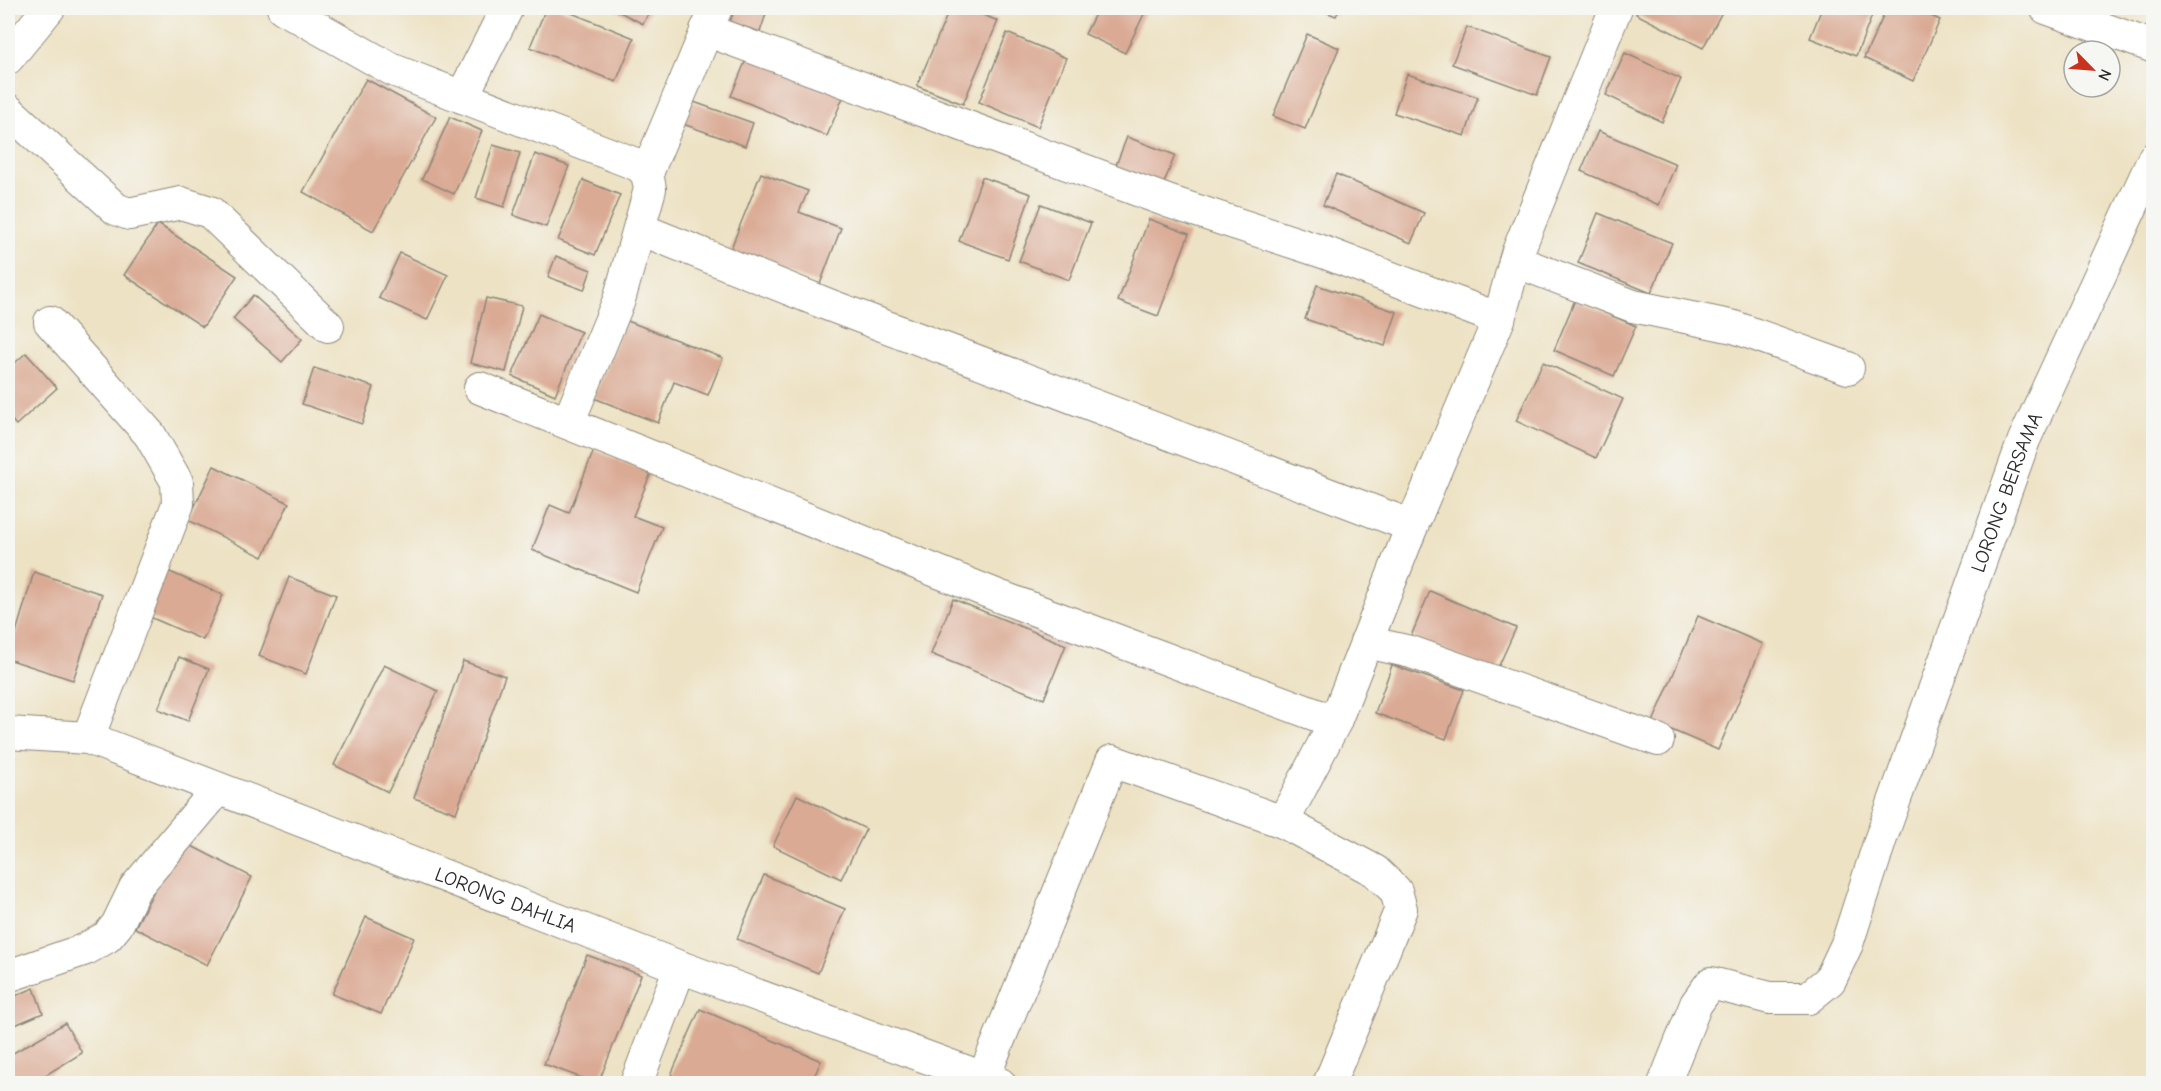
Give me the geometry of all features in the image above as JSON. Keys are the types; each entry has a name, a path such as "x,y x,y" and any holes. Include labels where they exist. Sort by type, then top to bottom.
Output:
{"street":[{"path":"14,37 49,8"},
{"path":"283,8 393,70 638,165 647,173"},
{"path":"462,97 507,8"},
{"path":"1283,822 1335,722 1412,526 1499,319 1515,261 1616,8"},
{"path":"2046,8 2154,47"},
{"path":"568,423 619,300 650,189 647,173 711,19 1170,202 1326,253 1499,319"},
{"path":"8,110 116,209 129,214 181,203 210,212 328,326"},
{"name":"LORONG BERSAMA","path":"1664,1083 1696,1004 1711,983 1770,998 1808,998 1830,980 1847,944 1881,838 2024,440 2154,158"},
{"path":"640,229 829,305 1412,526"},
{"path":"1515,261 1633,306 1734,327 1848,368"},
{"path":"50,322 150,435 177,482 178,504 88,738"},
{"path":"480,388 1001,597 1335,722"},
{"path":"1366,642 1421,656 1658,740"},
{"name":"LORONG DAHLIA","path":"8,733 32,732 88,738 680,967 989,1081"},
{"path":"989,1081 1112,761 1283,822 1375,871 1396,891 1401,909 1329,1083"},
{"path":"8,976 86,949 107,937 117,925 135,888 218,789"},
{"path":"636,1083 680,967"}],"building":[{"path":"546,8 559,8 634,38 616,82 530,47"},
{"path":"612,8 651,8 643,24"},
{"path":"735,8 768,8 760,32 730,22"},
{"path":"950,8 966,8 998,21 963,104 917,86"},
{"path":"1098,8 1147,8 1125,53 1085,34"},
{"path":"1315,8 1340,8 1336,16"},
{"path":"1639,8 1724,8 1703,48 1636,14"},
{"path":"1822,8 1875,8 1856,56 1810,38"},
{"path":"1887,8 1913,8 1940,20 1913,81 1864,58"},
{"path":"1467,27 1551,57 1537,95 1452,64"},
{"path":"1007,33 1066,58 1038,127 979,102"},
{"path":"1307,34 1339,48 1305,129 1273,116"},
{"path":"1625,53 1681,79 1662,122 1606,95"},
{"path":"748,55 844,95 827,136 731,96"},
{"path":"1407,74 1478,97 1465,136 1394,113"},
{"path":"366,79 436,117 373,231 303,192"},
{"path":"691,101 753,123 745,146 683,124"},
{"path":"450,117 482,131 454,194 422,179"},
{"path":"1598,131 1676,164 1659,205 1581,171"},
{"path":"1127,137 1175,155 1162,188 1114,170"},
{"path":"493,145 520,153 504,207 476,198"},
{"path":"535,154 569,166 546,227 513,215"},
{"path":"761,173 808,191 799,212 841,228 820,284 729,253"},
{"path":"1336,174 1424,213 1411,243 1323,205"},
{"path":"982,177 1031,194 1008,259 959,241"},
{"path":"583,180 620,195 595,255 558,240"},
{"path":"1041,204 1091,223 1069,280 1019,261"},
{"path":"1598,213 1672,243 1651,293 1578,263"},
{"path":"1149,219 1189,234 1158,316 1118,301"},
{"path":"158,224 237,276 203,327 124,275"},
{"path":"400,253 448,275 427,320 379,298"},
{"path":"556,256 591,270 584,290 548,277"},
{"path":"1317,285 1397,312 1385,346 1305,319"},
{"path":"253,295 302,339 282,362 233,319"},
{"path":"486,298 522,306 506,372 470,363"},
{"path":"1575,300 1636,326 1614,376 1554,350"},
{"path":"539,314 581,332 555,395 512,376"},
{"path":"625,320 723,358 708,395 674,382 658,423 594,398"},
{"path":"26,353 57,388 16,425 8,416 8,369"},
{"path":"1543,362 1623,399 1596,458 1516,421"},
{"path":"314,368 374,387 362,424 302,404"},
{"path":"594,450 651,473 633,516 662,527 636,592 532,550 550,505 569,513"},
{"path":"214,466 289,503 263,557 188,520"},
{"path":"163,569 223,595 203,640 143,614"},
{"path":"34,572 102,594 73,680 8,659"},
{"path":"289,577 336,595 306,674 259,656"},
{"path":"1430,591 1516,628 1496,672 1411,636"},
{"path":"953,599 1066,645 1044,699 931,654"},
{"path":"1698,616 1763,644 1718,750 1653,722"},
{"path":"179,657 209,669 188,721 158,709"},
{"path":"463,661 505,676 456,813 414,798"},
{"path":"384,665 438,691 388,792 334,765"},
{"path":"1392,665 1464,690 1446,739 1375,713"},
{"path":"797,795 866,829 841,879 773,846"},
{"path":"180,840 252,877 207,965 135,928"},
{"path":"764,875 845,909 818,973 737,939"},
{"path":"366,917 414,938 381,1014 332,994"},
{"path":"587,955 641,975 598,1084 544,1064"},
{"path":"34,988 43,1013 8,1028 8,999"},
{"path":"700,1009 821,1061 811,1084 691,1084 671,1075"},
{"path":"65,1023 82,1053 31,1084 8,1084 8,1056"}]}
